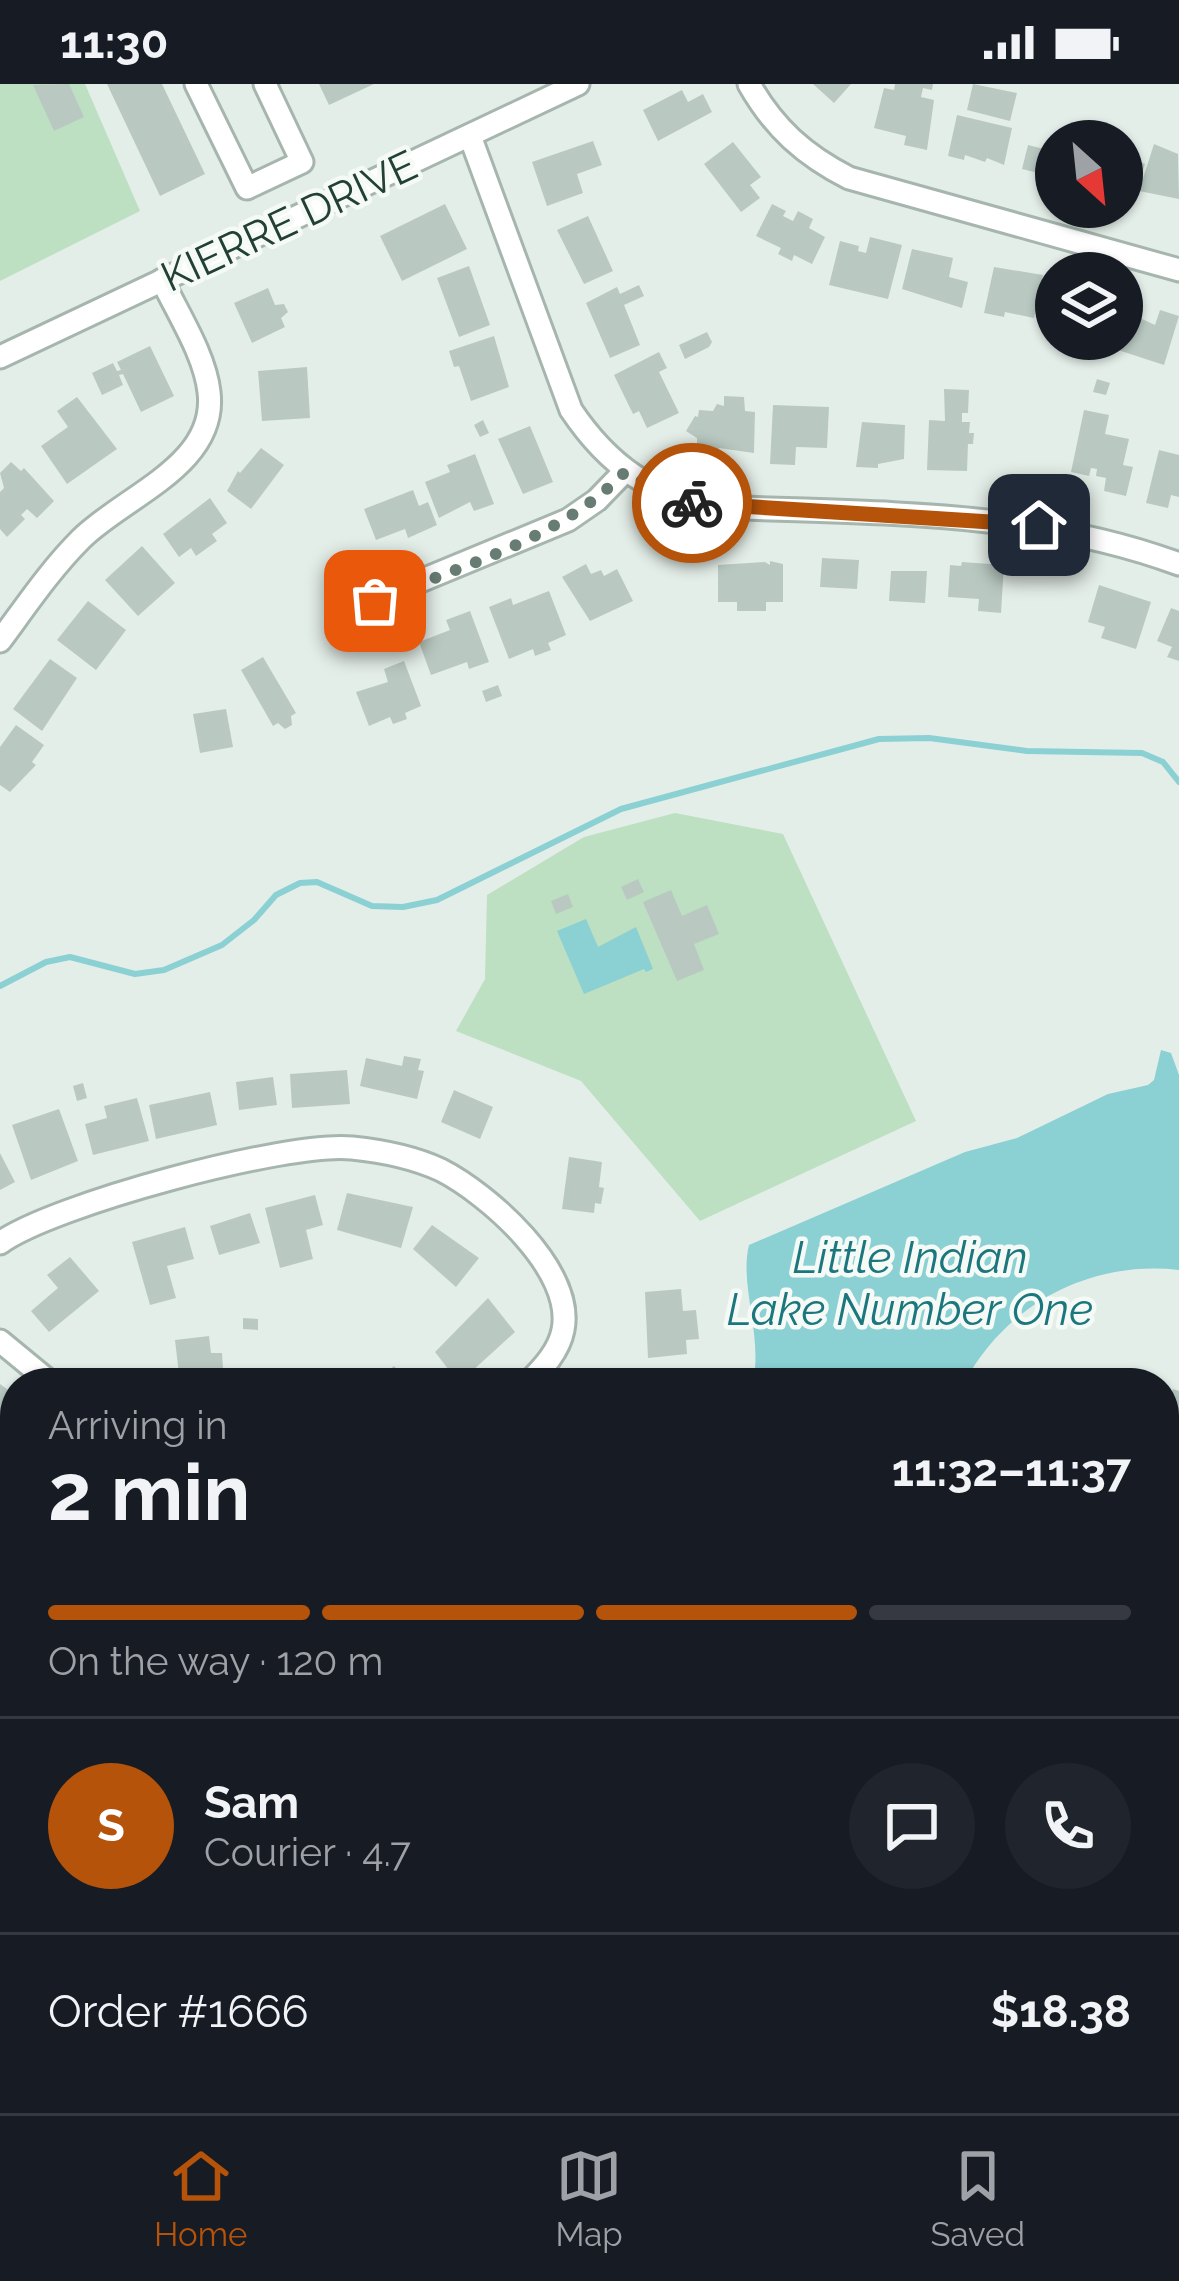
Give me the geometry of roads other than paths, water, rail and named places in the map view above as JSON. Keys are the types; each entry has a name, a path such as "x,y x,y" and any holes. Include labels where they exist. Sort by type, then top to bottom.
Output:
{"street":[{"path":"196,84 247,188 302,162 265,84"},
{"name":"KIERRE DRIVE","path":"0,357 578,84"},
{"path":"749,84 788,138 821,164 849,178 1179,270"},
{"path":"470,136 571,410 594,443 625,472 692,503 1020,523 1082,533 1179,564"},
{"path":"0,641 60,561 86,534 188,457 205,426 209,392 205,374 163,280"},
{"path":"338,615 568,520 625,472"},
{"path":"0,1243 56,1213 256,1159 323,1147 383,1152 441,1171 478,1194 524,1238 553,1279 562,1303 563,1332 542,1368"},
{"path":"0,1341 33,1368"}],"water":[{"path":"586,919 598,947 636,927 653,969 584,994 557,931"},
{"name":"Little Indian Lake Number One","path":"1161,1050 1171,1053 1179,1075 1179,1270 1114,1272 1054,1293 1003,1331 974,1368 755,1368 749,1245 965,1152 1017,1138 1108,1094 1154,1080"}],"waterway":[{"path":"0,986 46,962 70,957 135,974 164,970 222,945 276,895 300,883 317,882 372,906 403,907 437,900 621,809 879,739 929,738 1027,751 1142,753 1163,762 1179,782"}]}
